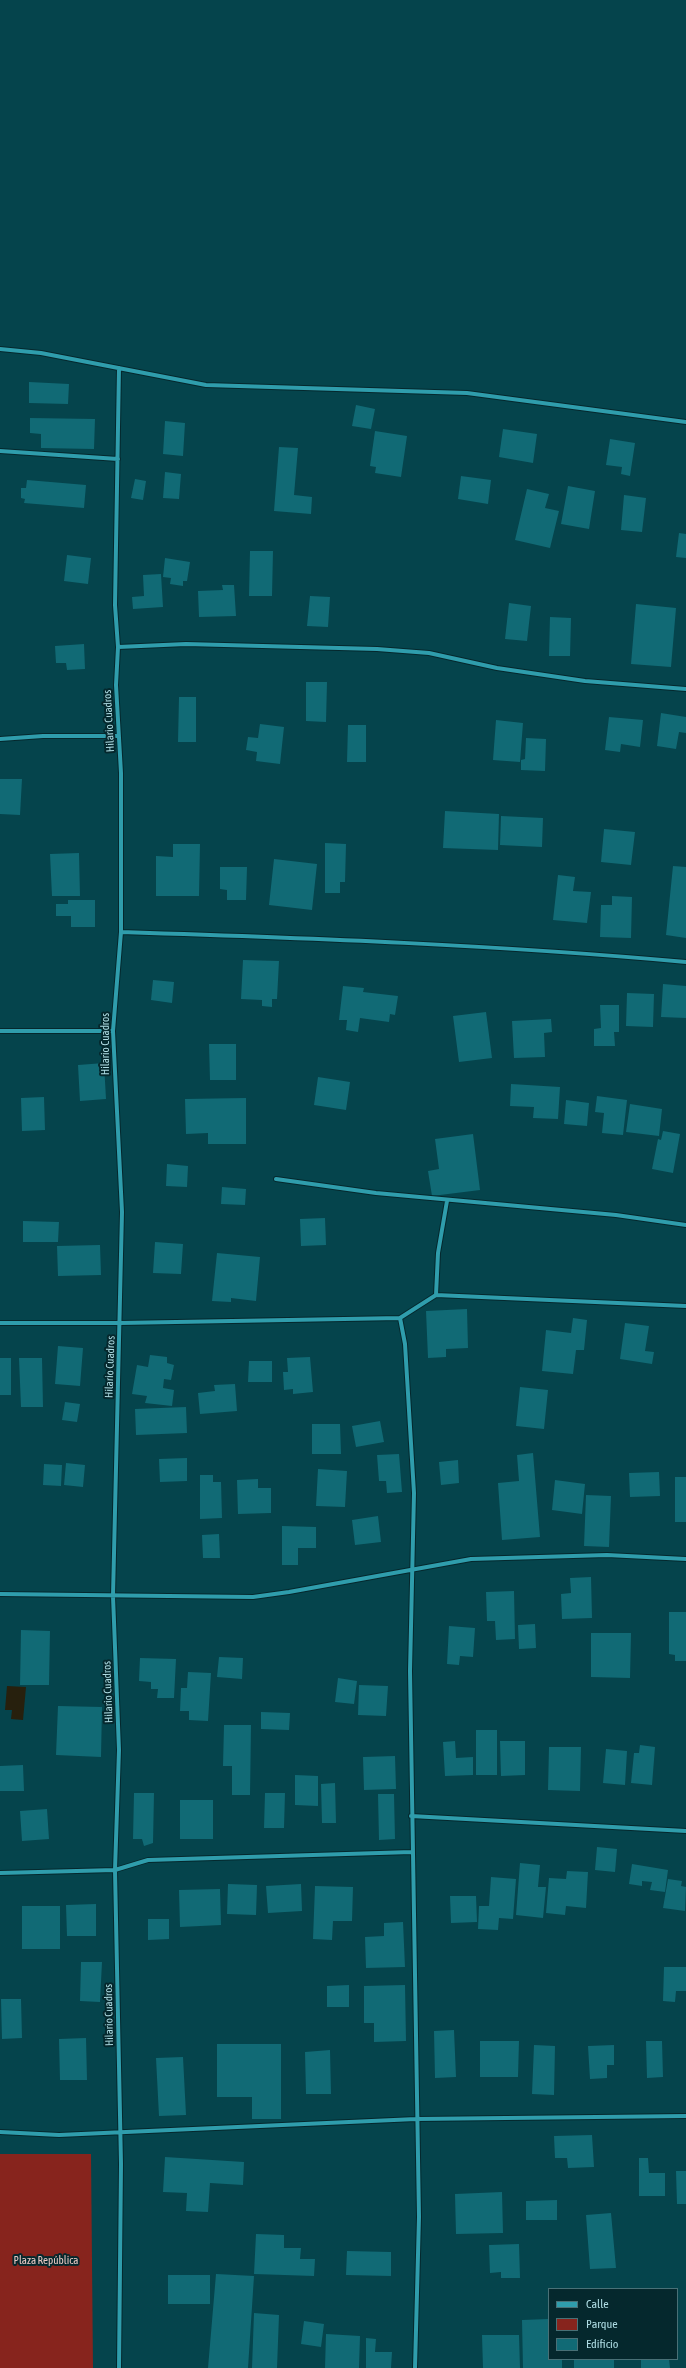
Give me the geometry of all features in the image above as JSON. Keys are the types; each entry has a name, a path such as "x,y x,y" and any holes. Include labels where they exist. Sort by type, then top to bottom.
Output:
{"street":[{"path":"0,349 41,353 206,385 467,393 686,422"},
{"name":"Hilario Cuadros","path":"119,368 115,604 118,647 116,685 121,773 121,932 113,1031 122,1212 113,1596 119,1750 115,1870 120,2132 119,2368"},
{"path":"0,451 118,459"},
{"path":"118,647 186,644 377,649 429,653 496,668 585,682 686,689"},
{"path":"0,739 43,736 119,736"},
{"path":"121,932 370,940 561,951 686,962"},
{"path":"0,1031 113,1031"},
{"path":"276,1179 447,1200 616,1216 686,1225"},
{"path":"436,1295 438,1253 447,1200"},
{"path":"0,1323 120,1324 400,1318 436,1295 686,1306"},
{"path":"400,1318 405,1344 414,1493 410,1671 411,1816 419,2217 415,2368"},
{"path":"0,1594 253,1596 471,1559 607,1555 686,1559"},
{"path":"411,1816 686,1831"},
{"path":"0,1873 115,1870 148,1860 412,1852"},
{"path":"0,2132 59,2135 416,2119 686,2116"}],"green space":[{"name":"Plaza República","path":"0,2154 91,2154 93,2368 0,2368"}],"shaded area":[{"path":"7,1686 26,1687 23,1720 11,1719 12,1710 5,1710"}],"building":[{"path":"29,382 69,384 68,404 29,403"},
{"path":"356,405 375,409 371,429 352,426"},
{"path":"30,418 95,419 94,449 41,448 41,434 30,433"},
{"path":"165,421 185,423 183,456 163,454"},
{"path":"503,429 537,434 533,463 499,457"},
{"path":"375,431 407,436 401,477 375,473 376,467 370,466"},
{"path":"610,439 635,443 630,476 621,474 622,467 606,465"},
{"path":"279,447 298,448 294,495 312,497 311,514 274,511"},
{"path":"165,472 181,474 179,499 163,498"},
{"path":"461,476 491,480 488,504 458,499"},
{"path":"135,479 146,481 143,500 131,498"},
{"path":"27,480 86,485 84,508 24,503 25,499 21,498 21,488 26,488"},
{"path":"568,486 595,491 589,529 561,524"},
{"path":"527,489 549,494 545,508 559,511 550,548 515,540"},
{"path":"624,495 646,498 642,532 621,530"},
{"path":"679,533 686,534 686,558 676,557"},
{"path":"250,551 273,551 272,596 249,596"},
{"path":"67,555 91,558 88,584 64,581"},
{"path":"165,558 190,562 187,581 183,581 183,586 170,584 171,578 163,577"},
{"path":"161,574 163,607 133,609 132,597 144,596 143,575"},
{"path":"222,585 234,585 236,616 199,617 198,591 223,590"},
{"path":"310,596 330,597 328,627 307,626"},
{"path":"509,603 531,606 527,641 505,639"},
{"path":"636,604 676,608 671,667 631,664"},
{"path":"550,617 571,618 570,656 549,656"},
{"path":"84,644 85,669 67,670 66,663 56,663 55,646"},
{"path":"306,682 327,682 326,722 306,721"},
{"path":"179,697 196,697 196,742 178,742"},
{"path":"661,713 686,717 686,733 679,732 676,749 657,746"},
{"path":"609,717 643,720 640,747 621,744 620,752 605,750"},
{"path":"496,720 523,723 520,762 493,760"},
{"path":"260,724 284,727 280,764 256,761 257,752 246,750 248,737 258,738"},
{"path":"348,725 366,725 366,762 347,762"},
{"path":"526,738 546,739 545,771 521,770 521,760 525,759"},
{"path":"0,779 22,779 20,815 0,814"},
{"path":"445,811 499,814 498,850 443,848"},
{"path":"501,816 543,818 542,847 500,845"},
{"path":"604,829 635,832 631,865 601,862"},
{"path":"325,843 346,844 345,882 340,882 340,893 325,893"},
{"path":"173,844 200,844 199,896 156,896 156,856 173,857"},
{"path":"79,853 80,896 52,896 50,854"},
{"path":"274,859 317,864 312,910 269,905"},
{"path":"673,866 686,867 686,938 666,935"},
{"path":"220,867 247,867 246,900 227,900 227,890 220,889"},
{"path":"558,875 575,877 573,891 591,892 587,923 553,920"},
{"path":"612,896 632,897 631,938 600,937 601,905 612,905"},
{"path":"68,900 95,900 95,927 71,927 71,916 56,916 56,904 68,904"},
{"path":"243,960 279,961 277,999 272,999 272,1007 262,1006 262,1000 241,999"},
{"path":"153,980 174,982 172,1003 151,1000"},
{"path":"663,984 686,986 686,1018 661,1017"},
{"path":"343,986 364,988 363,992 398,996 395,1015 390,1014 389,1022 360,1018 358,1032 346,1030 347,1020 339,1020"},
{"path":"627,993 654,994 653,1027 626,1026"},
{"path":"600,1005 619,1005 619,1032 614,1032 615,1046 594,1046 594,1029 601,1028"},
{"path":"486,1012 492,1058 459,1062 453,1016"},
{"path":"551,1019 552,1032 544,1033 545,1057 514,1058 512,1021"},
{"path":"209,1044 236,1044 236,1080 210,1080"},
{"path":"104,1063 106,1099 80,1101 78,1065"},
{"path":"318,1077 350,1082 346,1110 314,1105"},
{"path":"511,1084 560,1087 558,1119 533,1118 534,1107 510,1106"},
{"path":"597,1096 627,1100 623,1135 602,1133 604,1113 595,1112"},
{"path":"44,1097 45,1130 22,1131 21,1098"},
{"path":"246,1098 246,1144 208,1144 208,1133 186,1134 185,1099"},
{"path":"566,1100 589,1103 587,1126 564,1124"},
{"path":"630,1104 662,1109 659,1136 626,1132"},
{"path":"663,1131 680,1134 673,1173 652,1169 658,1139 661,1140"},
{"path":"473,1134 480,1190 432,1196 428,1171 439,1169 435,1139"},
{"path":"167,1164 188,1166 187,1187 166,1186"},
{"path":"222,1187 246,1189 245,1205 221,1204"},
{"path":"325,1218 326,1245 301,1246 300,1219"},
{"path":"23,1221 59,1222 58,1242 23,1242"},
{"path":"155,1242 183,1244 181,1274 153,1273"},
{"path":"100,1245 101,1275 58,1276 57,1246"},
{"path":"217,1253 260,1257 256,1301 231,1298 231,1302 212,1301"},
{"path":"467,1309 468,1348 446,1349 446,1357 428,1358 426,1311"},
{"path":"573,1318 587,1320 584,1350 576,1350 573,1374 542,1371 546,1330 571,1333"},
{"path":"625,1323 649,1326 645,1351 654,1352 652,1364 620,1359"},
{"path":"58,1346 83,1348 80,1386 55,1384"},
{"path":"150,1355 167,1357 167,1363 174,1365 171,1380 164,1379 163,1388 174,1390 172,1406 145,1403 147,1396 132,1394 137,1365 148,1367"},
{"path":"310,1357 313,1392 293,1394 293,1389 284,1390 283,1372 288,1372 287,1358"},
{"path":"0,1358 11,1358 11,1395 0,1395"},
{"path":"19,1358 42,1358 43,1407 21,1407"},
{"path":"249,1361 272,1361 272,1382 248,1382"},
{"path":"235,1384 237,1411 200,1414 198,1393 215,1391 214,1385"},
{"path":"520,1387 548,1390 544,1429 516,1426"},
{"path":"65,1402 80,1404 77,1422 62,1420"},
{"path":"186,1407 187,1433 136,1435 135,1409"},
{"path":"380,1421 384,1442 356,1447 352,1426"},
{"path":"312,1424 340,1424 341,1454 312,1454"},
{"path":"533,1453 540,1537 502,1540 498,1483 519,1481 517,1455"},
{"path":"399,1454 402,1492 387,1493 386,1481 379,1481 377,1455"},
{"path":"187,1458 187,1481 160,1482 159,1459"},
{"path":"458,1460 459,1483 441,1485 439,1462"},
{"path":"66,1463 85,1465 83,1487 64,1485"},
{"path":"44,1464 62,1465 61,1486 43,1485"},
{"path":"318,1469 347,1471 345,1507 316,1506"},
{"path":"659,1472 660,1496 630,1497 629,1473"},
{"path":"200,1475 213,1475 213,1482 221,1482 222,1518 200,1519"},
{"path":"675,1477 686,1477 686,1522 675,1522"},
{"path":"258,1479 258,1488 271,1488 271,1513 238,1514 237,1480"},
{"path":"555,1480 585,1484 582,1514 552,1510"},
{"path":"586,1495 611,1496 609,1547 584,1546"},
{"path":"378,1516 381,1542 355,1545 352,1520"},
{"path":"282,1526 316,1527 316,1548 298,1548 298,1565 282,1565"},
{"path":"219,1534 220,1558 203,1558 202,1535"},
{"path":"591,1577 592,1618 562,1619 561,1594 571,1593 570,1578"},
{"path":"514,1591 515,1639 496,1640 495,1621 487,1621 486,1592"},
{"path":"669,1612 686,1612 686,1661 675,1661 675,1655 669,1654"},
{"path":"535,1624 536,1648 519,1649 518,1625"},
{"path":"449,1626 475,1628 473,1657 460,1656 459,1665 447,1664"},
{"path":"21,1630 50,1631 49,1685 20,1685"},
{"path":"591,1633 631,1633 630,1678 591,1677"},
{"path":"219,1657 243,1658 242,1679 217,1677"},
{"path":"140,1658 176,1659 174,1698 157,1698 158,1689 151,1689 151,1682 139,1681"},
{"path":"188,1672 211,1673 208,1721 189,1720 189,1711 180,1711 181,1688 187,1688"},
{"path":"338,1678 357,1681 354,1704 335,1702"},
{"path":"359,1685 388,1686 386,1716 358,1715"},
{"path":"58,1706 102,1707 101,1757 56,1755"},
{"path":"261,1712 290,1713 289,1730 261,1729"},
{"path":"224,1725 251,1725 250,1795 232,1795 232,1766 223,1766"},
{"path":"476,1730 497,1730 497,1775 476,1775"},
{"path":"455,1741 456,1758 473,1757 473,1775 445,1776 443,1742"},
{"path":"500,1741 525,1741 525,1775 501,1776"},
{"path":"640,1745 655,1747 652,1785 631,1783 634,1753 639,1753"},
{"path":"549,1747 581,1747 580,1791 548,1790"},
{"path":"606,1749 627,1751 625,1785 603,1783"},
{"path":"395,1756 396,1789 364,1790 363,1757"},
{"path":"23,1765 24,1791 0,1791 0,1766"},
{"path":"295,1775 318,1776 318,1806 295,1805"},
{"path":"335,1783 336,1823 322,1823 321,1784"},
{"path":"134,1793 154,1793 153,1843 144,1846 142,1839 133,1839"},
{"path":"265,1793 285,1793 284,1828 264,1828"},
{"path":"378,1794 394,1794 395,1839 379,1840"},
{"path":"180,1800 213,1800 213,1839 180,1839"},
{"path":"47,1809 49,1839 22,1841 20,1811"},
{"path":"597,1847 617,1849 615,1872 595,1870"},
{"path":"520,1863 540,1865 538,1887 546,1887 543,1918 516,1915"},
{"path":"632,1864 668,1870 665,1892 650,1890 652,1882 642,1881 642,1886 629,1884"},
{"path":"567,1871 588,1872 586,1908 566,1906 565,1915 546,1913 549,1878 566,1879"},
{"path":"491,1877 516,1879 513,1919 499,1918 498,1930 478,1929 479,1906 489,1906"},
{"path":"668,1879 682,1881 681,1886 686,1887 685,1911 663,1908"},
{"path":"228,1884 257,1885 256,1915 227,1914"},
{"path":"301,1884 302,1911 268,1913 266,1886"},
{"path":"315,1886 353,1887 352,1921 333,1921 332,1940 313,1939"},
{"path":"220,1889 221,1925 180,1927 179,1890"},
{"path":"450,1896 476,1896 477,1922 451,1923"},
{"path":"96,1904 96,1936 67,1936 66,1905"},
{"path":"22,1906 60,1906 60,1949 22,1949"},
{"path":"148,1919 169,1919 169,1939 148,1940"},
{"path":"403,1922 405,1967 366,1968 365,1937 384,1936 384,1923"},
{"path":"81,1962 102,1962 100,2002 80,2001"},
{"path":"664,1967 686,1967 686,1991 676,1991 675,2002 663,2001"},
{"path":"349,1985 349,2007 327,2007 327,1986"},
{"path":"405,1985 406,2041 374,2042 374,2023 364,2023 364,1986"},
{"path":"1,1999 21,1999 22,2038 2,2039"},
{"path":"454,2030 456,2077 435,2078 434,2031"},
{"path":"86,2038 87,2080 60,2080 59,2039"},
{"path":"480,2041 519,2041 518,2077 480,2077"},
{"path":"646,2041 662,2041 663,2077 647,2078"},
{"path":"217,2044 281,2044 281,2119 252,2119 252,2097 217,2097"},
{"path":"534,2045 555,2046 554,2095 532,2094"},
{"path":"614,2045 614,2065 607,2065 607,2078 590,2079 588,2046"},
{"path":"330,2050 331,2094 306,2094 305,2052"},
{"path":"183,2057 186,2115 159,2116 156,2058"},
{"path":"592,2135 594,2167 568,2168 567,2158 555,2158 554,2136"},
{"path":"165,2157 244,2162 243,2185 210,2183 208,2212 186,2211 187,2193 163,2192"},
{"path":"639,2158 648,2158 649,2173 665,2173 665,2196 639,2196"},
{"path":"676,2171 686,2171 686,2204 677,2204"},
{"path":"502,2192 503,2233 456,2234 455,2194"},
{"path":"557,2200 557,2220 526,2220 526,2201"},
{"path":"611,2213 616,2268 590,2269 586,2215"},
{"path":"256,2234 284,2235 284,2248 301,2248 300,2259 315,2259 314,2276 254,2274"},
{"path":"519,2244 520,2278 501,2278 501,2272 490,2273 489,2245"},
{"path":"347,2251 391,2252 391,2276 346,2275"},
{"path":"216,2274 254,2276 248,2368 208,2368"},
{"path":"168,2275 210,2275 210,2304 168,2304"},
{"path":"254,2313 279,2315 277,2368 252,2368"},
{"path":"548,2319 548,2360 562,2360 562,2368 523,2368 522,2320"},
{"path":"304,2321 324,2324 321,2347 301,2344"},
{"path":"326,2334 360,2336 359,2368 325,2368"},
{"path":"482,2335 519,2335 520,2368 483,2368"},
{"path":"366,2338 376,2339 375,2352 392,2352 391,2368 366,2368"},
{"path":"574,2360 614,2360 614,2368 574,2368"},
{"path":"641,2360 669,2360 670,2368 641,2368"}]}
